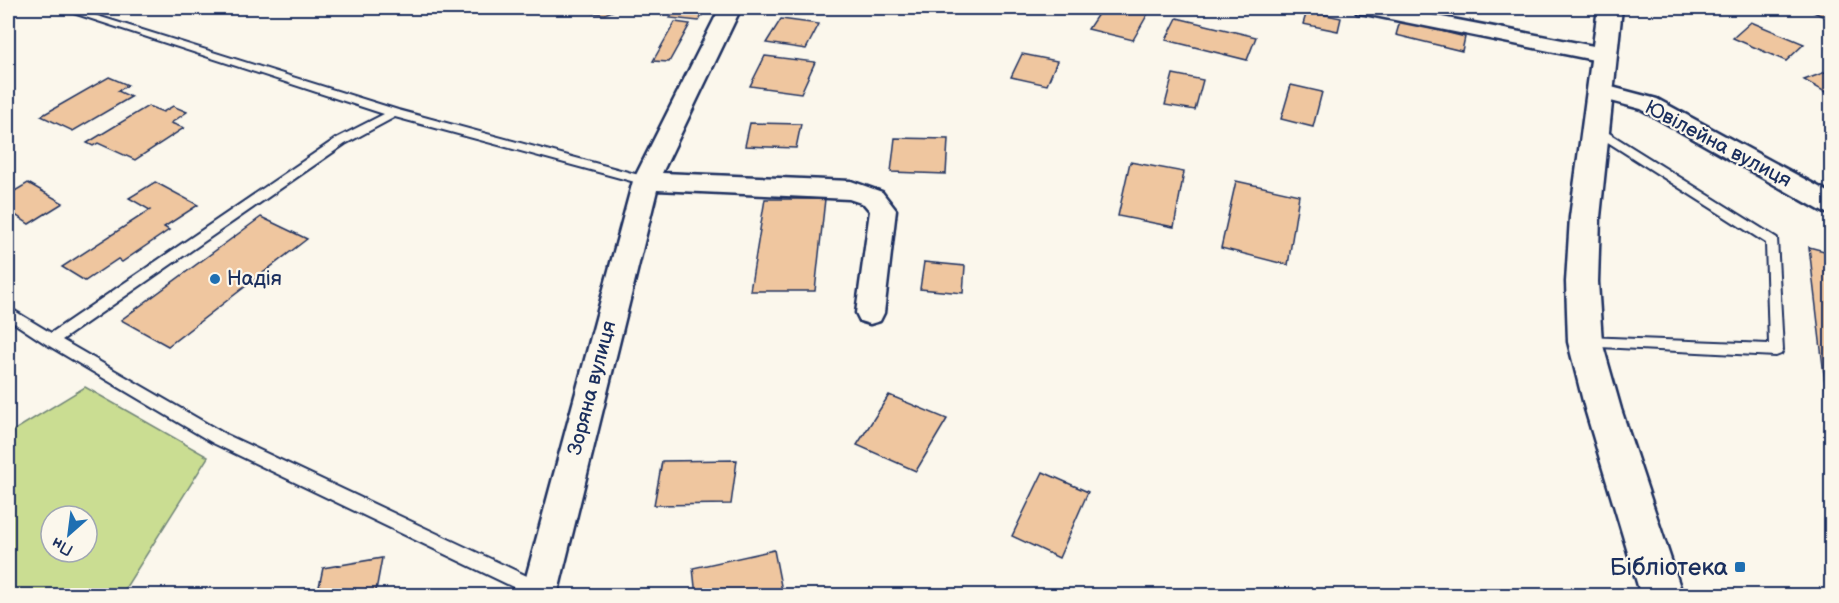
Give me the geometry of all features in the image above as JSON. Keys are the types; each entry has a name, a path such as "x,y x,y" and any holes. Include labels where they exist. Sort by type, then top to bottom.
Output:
{"main road":[{"path":"1610,8 1584,228 1582,282 1586,342 1603,410 1662,596"}],"street":[{"name":"Зоряна вулиця","path":"539,593 646,181 730,8"},
{"path":"1365,8 1604,55"},
{"name":"Ювілейна вулиця","path":"1600,91 1649,104 1832,206"},
{"path":"646,181 851,190 873,198 883,210 870,313"}],"lane":[{"path":"63,8 394,113 646,181"},
{"path":"51,340 341,141 394,113"},
{"path":"1586,342 1776,350 1772,241 1596,129"},
{"path":"8,312 51,340 218,438 539,593"}],"green space":[{"path":"85,387 208,457 121,595 8,595 8,434"}],"building":[{"path":"587,8 620,8 605,14 593,13"},
{"path":"676,8 706,8 699,21 670,18"},
{"path":"1102,8 1150,10 1133,40 1088,29"},
{"path":"1805,8 1832,8 1832,19 1831,20"},
{"path":"1307,11 1341,18 1338,31 1303,24"},
{"path":"1177,18 1256,37 1247,60 1166,40"},
{"path":"781,19 819,24 806,49 766,43"},
{"path":"1400,21 1465,37 1462,51 1396,35"},
{"path":"675,22 690,24 669,62 653,61"},
{"path":"1751,22 1804,44 1786,61 1733,38"},
{"path":"1022,54 1057,61 1047,85 1011,77"},
{"path":"765,56 815,62 801,93 750,86"},
{"path":"1831,70 1832,96 1804,80"},
{"path":"1173,74 1203,80 1195,110 1165,105"},
{"path":"109,77 128,85 118,91 131,97 73,131 41,116"},
{"path":"1291,85 1322,92 1313,127 1281,119"},
{"path":"148,106 163,112 173,106 187,112 171,123 184,128 135,160 98,143 93,146 87,143"},
{"path":"750,123 801,124 796,148 745,146"},
{"path":"895,138 948,139 946,174 891,172"},
{"path":"1130,162 1184,172 1174,227 1118,216"},
{"path":"1236,181 1299,195 1288,265 1221,248"},
{"path":"155,182 198,205 164,227 169,230 122,262 118,259 85,281 62,267 150,210 129,198"},
{"path":"28,183 63,203 29,224 8,210 8,195"},
{"path":"765,199 825,199 815,291 750,291"},
{"name":"Надія","path":"261,217 307,239 168,346 121,320"},
{"path":"1809,247 1832,253 1832,394 1826,392"},
{"path":"924,262 965,266 963,293 920,289"},
{"path":"889,395 947,419 916,471 857,445"},
{"path":"737,460 731,504 654,505 662,461"},
{"path":"1043,472 1088,492 1059,558 1012,536"},
{"path":"774,550 783,596 696,596 693,568"},
{"path":"382,558 375,596 317,596 323,568"}],"place":[{"name":"Надія","path":"215,279"},
{"name":"Бібліотека","path":"1740,567"}]}
